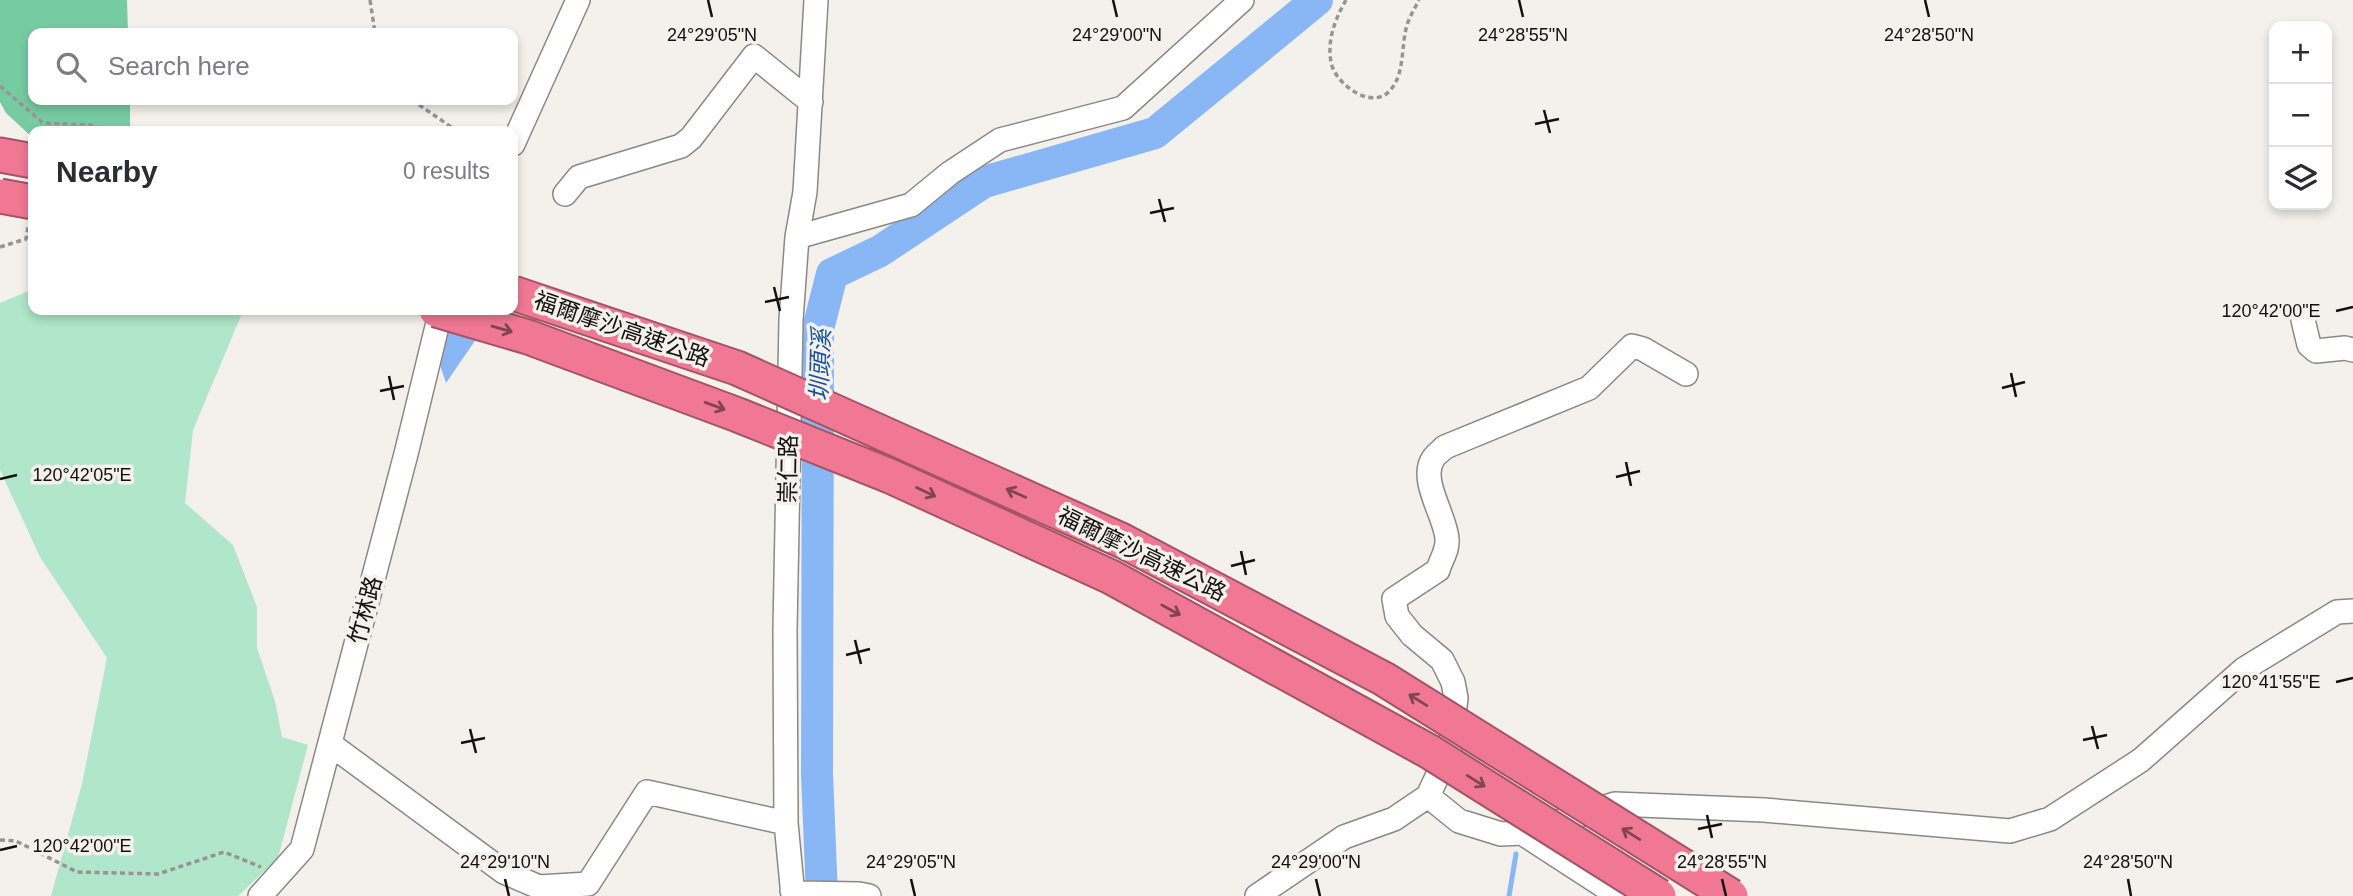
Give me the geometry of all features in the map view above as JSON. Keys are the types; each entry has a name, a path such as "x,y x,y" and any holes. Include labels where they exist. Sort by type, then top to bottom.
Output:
{"highway":[{"path":"0,155 28,161"},
{"path":"0,196 28,201"},
{"name":"福爾摩沙高速公路","path":"518,294 737,368 1123,541 1384,679 1731,896"},
{"name":"福爾摩沙高速公路","path":"455,315 528,337 738,415 890,476 1111,577 1430,752 1659,896"}],"street":[{"path":"518,133 578,0"},
{"name":"崇仁路","path":"794,893 786,823 785,630 791,320 797,237 806,192 816,0"},
{"path":"797,237 911,205 950,173 1000,140 1123,108 1242,0"},
{"path":"565,194 579,177 681,146 691,138 754,56 811,102"},
{"name":"竹林路","path":"260,896 302,849 438,315"},
{"path":"2304,320 2309,345 2316,351 2345,348 2353,350"},
{"path":"1257,896 1344,837 1395,819 1428,796 1450,749 1456,698 1453,682 1442,660 1412,635 1397,616 1394,599 1438,570 1447,549 1447,535 1431,488 1432,460 1445,447 1589,388 1632,346 1643,349 1686,374"},
{"path":"1428,796 1459,821 1501,834 1522,833 1615,804 1764,810 2010,831 2050,819 2141,760 2244,669 2337,612 2353,611"},
{"path":"330,744 504,872 539,887 588,884 647,792 786,823"},
{"path":"1522,833 1619,896"},
{"path":"794,893 869,896"}],"path":[{"path":"370,0 374,28"},
{"path":"1346,0 1331,36 1331,64 1337,79 1352,90 1367,97 1382,98 1398,80 1407,26 1419,0"},
{"path":"0,86 43,123 93,126"},
{"path":"419,105 450,126"},
{"path":"0,840 16,841 77,872 158,874 223,852 279,874"}],"green space":[{"path":"0,0 127,0 128,28 28,28 28,105 130,105 130,126 28,126 28,133 6,113 0,102"},
{"path":"28,291 28,315 241,315 193,430 185,503 233,545 257,607 257,648 275,701 282,737 308,745 278,858 238,896 51,896 82,784 107,658 40,557 0,470 0,303"}],"water":[{"path":"452,315 493,315 446,383 440,365"}],"waterway":[{"name":"圳頭溪","path":"822,896 817,774 818,329 832,274 880,251 984,182 1155,133 1317,0"},
{"path":"1509,896 1516,854"}]}
